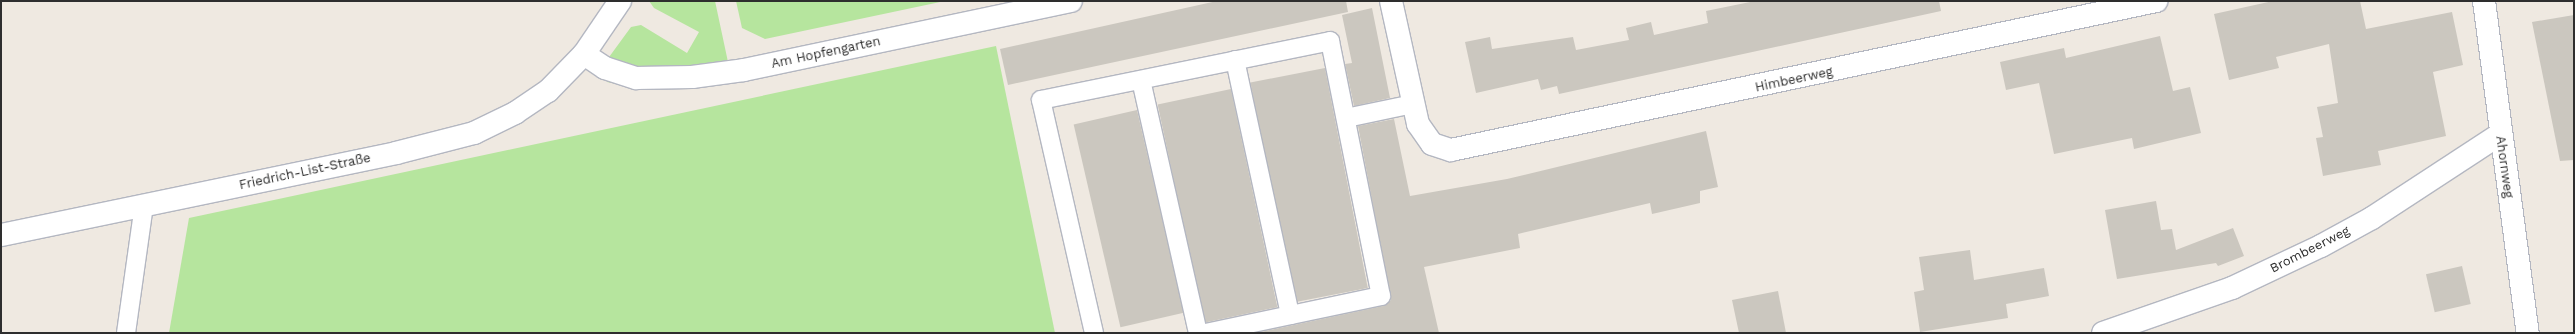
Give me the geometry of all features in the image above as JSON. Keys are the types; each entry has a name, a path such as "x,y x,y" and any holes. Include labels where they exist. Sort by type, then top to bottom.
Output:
{"street":[{"name":"Friedrich-List-Straße","path":"1,235 461,138 531,103 584,54 620,1"},
{"name":"Am Hopfengarten","path":"584,54 605,68 636,78 699,76 744,70 1070,1"},
{"path":"1391,1 1414,104"},
{"name":"Himbeerweg","path":"1414,104 1421,131 1432,144 1451,150 1485,145 2156,1"},
{"name":"Ahornweg","path":"2484,1 2499,135 2528,333"},
{"name":"Brombeerweg","path":"2103,333 2232,288 2321,246 2372,218 2499,135"}],"lane":[{"path":"1094,333 1041,100 1330,41 1381,296 1205,333"},
{"path":"1235,60 1290,315"},
{"path":"1141,80 1198,333"},
{"path":"1346,118 1414,104"},
{"path":"126,333 144,205"}],"green space":[{"path":"649,1 715,1 728,62 631,87 607,82 604,64 631,27 641,25 687,53 699,32 654,8"},
{"path":"736,1 945,1 765,39 742,28"},
{"path":"996,46 1055,333 169,333 189,218"}],"building":[{"path":"1217,1 1346,1 1348,12 1008,85 1000,49"},
{"path":"1755,1 1939,1 1941,11 1559,94 1557,86 1541,90 1538,79 1476,93 1465,42 1490,37 1492,49 1573,37 1576,50 1629,40 1626,28 1651,22 1654,35 1708,23 1706,11"},
{"path":"2273,1 2360,1 2366,29 2452,12 2463,65 2433,72 2446,136 2378,151 2381,165 2323,176 2316,138 2323,137 2317,107 2338,103 2329,44 2276,57 2279,68 2229,80 2214,14"},
{"path":"1372,8 1390,98 1354,106 1345,64 1352,63 1342,15"},
{"path":"2574,15 2574,160 2560,161 2532,22"},
{"path":"2160,36 2173,91 2190,87 2201,133 2134,149 2132,138 2054,154 2039,83 2006,90 2000,62 2064,48 2066,58"},
{"path":"1325,68 1368,288 1293,302 1250,83"},
{"path":"1231,89 1277,307 1204,323 1158,105"},
{"path":"1137,110 1184,313 1120,327 1074,125"},
{"path":"1394,119 1410,196 1507,179 1706,131 1718,187 1700,191 1700,203 1652,214 1650,203 1518,234 1520,248 1424,267 1439,333 1256,333 1383,306 1391,300 1358,126"},
{"path":"2156,201 2161,230 2172,229 2176,250 2233,228 2244,256 2218,266 2216,263 2117,279 2105,210"},
{"path":"1970,250 1974,280 2044,268 2049,296 2006,304 2008,318 1920,332 1914,292 1924,290 1919,257"},
{"path":"2462,266 2471,304 2435,312 2426,274"},
{"path":"1778,291 1786,333 1739,333 1732,300"}]}
